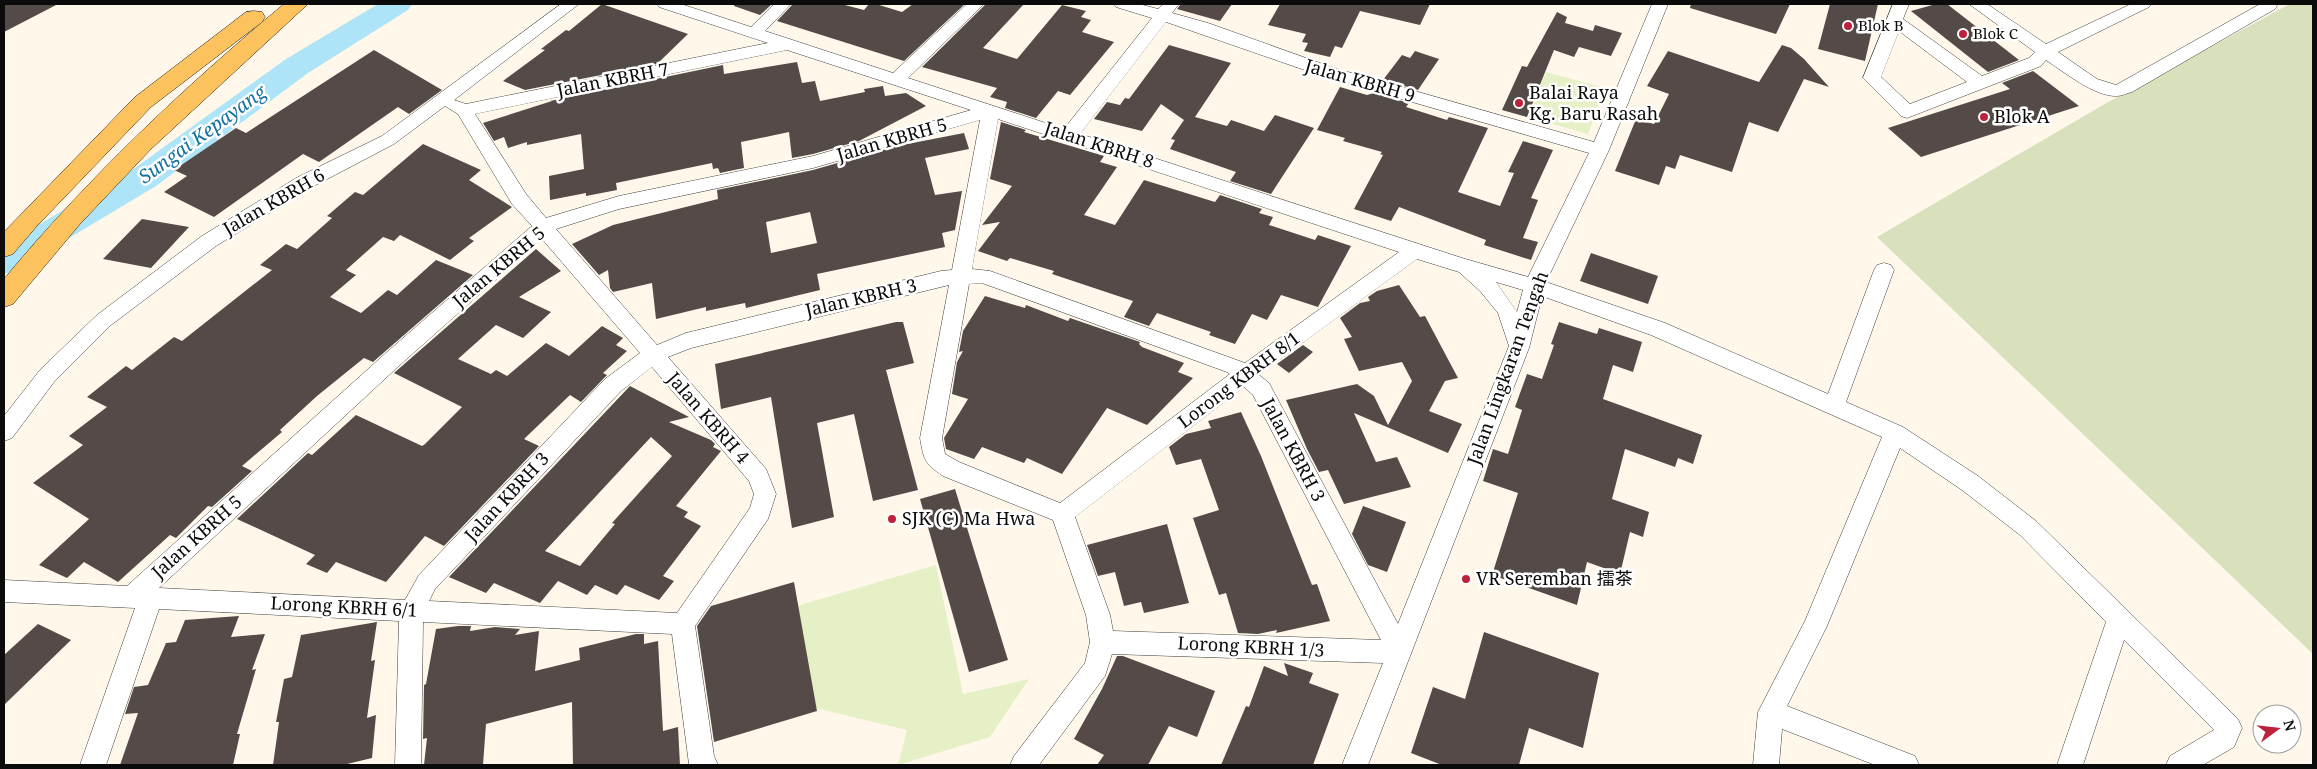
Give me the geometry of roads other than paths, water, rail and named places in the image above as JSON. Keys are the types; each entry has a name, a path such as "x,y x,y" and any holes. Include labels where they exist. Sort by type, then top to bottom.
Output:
{"main road":[{"path":"4,248 27,221 143,102 203,35 240,4"},
{"path":"143,102 271,4"},
{"path":"4,298 93,193 237,54 297,4"},
{"path":"237,54 312,4"}],"street":[{"name":"Jalan KBRH 6","path":"4,432 48,376 104,320 194,252 305,182 388,140 571,4"},
{"name":"Jalan KBRH 8","path":"665,4 1458,264 1534,286 1658,329 1895,433 1970,483 2028,528 2228,728 2225,738 2179,765"},
{"path":"753,34 783,4"},
{"path":"895,80 976,4"},
{"name":"Jalan KBRH 9","path":"1122,4 1167,10 1202,27 1318,69 1600,150"},
{"name":"Jalan Lingkaran Tengah","path":"1355,765 1519,348 1534,286 1600,150 1660,4"},
{"path":"1901,4 1896,21 1872,78 1907,112 2035,62 2044,52 2137,5"},
{"path":"1977,4 2091,83 2116,91 2126,88 2269,6 2268,4"},
{"path":"1069,135 1167,10"},
{"path":"1896,21 1980,83"},
{"name":"Jalan KBRH 7","path":"464,110 787,45"},
{"path":"441,100 464,110"},
{"name":"Jalan KBRH 4","path":"464,110 519,199 758,476 764,494 760,512 683,624"},
{"path":"991,110 931,438 935,459 951,469 1062,514 1098,615 1102,642 1096,668 1023,765"},
{"name":"Jalan KBRH 5","path":"93,765 142,597 394,358 543,227 566,217 611,206 858,151 991,110"},
{"name":"Lorong KBRH 8/1","path":"1062,514 1244,375 1410,254 1421,251"},
{"path":"1458,264 1483,280 1502,301 1514,324 1519,348"},
{"path":"1834,407 1884,270"},
{"name":"Jalan KBRH 3","path":"408,765 411,611 427,582 613,385 653,355 686,341 941,278 982,276 1234,366 1261,389 1400,652"},
{"path":"1766,765 1771,712 1815,626 1895,433"},
{"name":"Lorong KBRH 6/1","path":"4,591 683,624"},
{"path":"2070,765 2119,620"},
{"path":"683,624 703,765"},
{"name":"Lorong KBRH 1/3","path":"1102,642 1321,651 1400,652"},
{"path":"1771,712 1906,765"}],"waterway":[{"name":"Sungai Kepayang","path":"4,261 144,178 297,66 398,4"}],"place":[{"name":"Blok B","path":"1848,26"},
{"name":"Blok C","path":"1963,34"},
{"name":"Balai Raya Kg. Baru Rasah","path":"1519,103"},
{"name":"Blok A","path":"1984,117"},
{"name":"SJK (C) Ma Hwa","path":"892,519"},
{"name":"VR Seremban 擂茶","path":"1466,579"}]}
